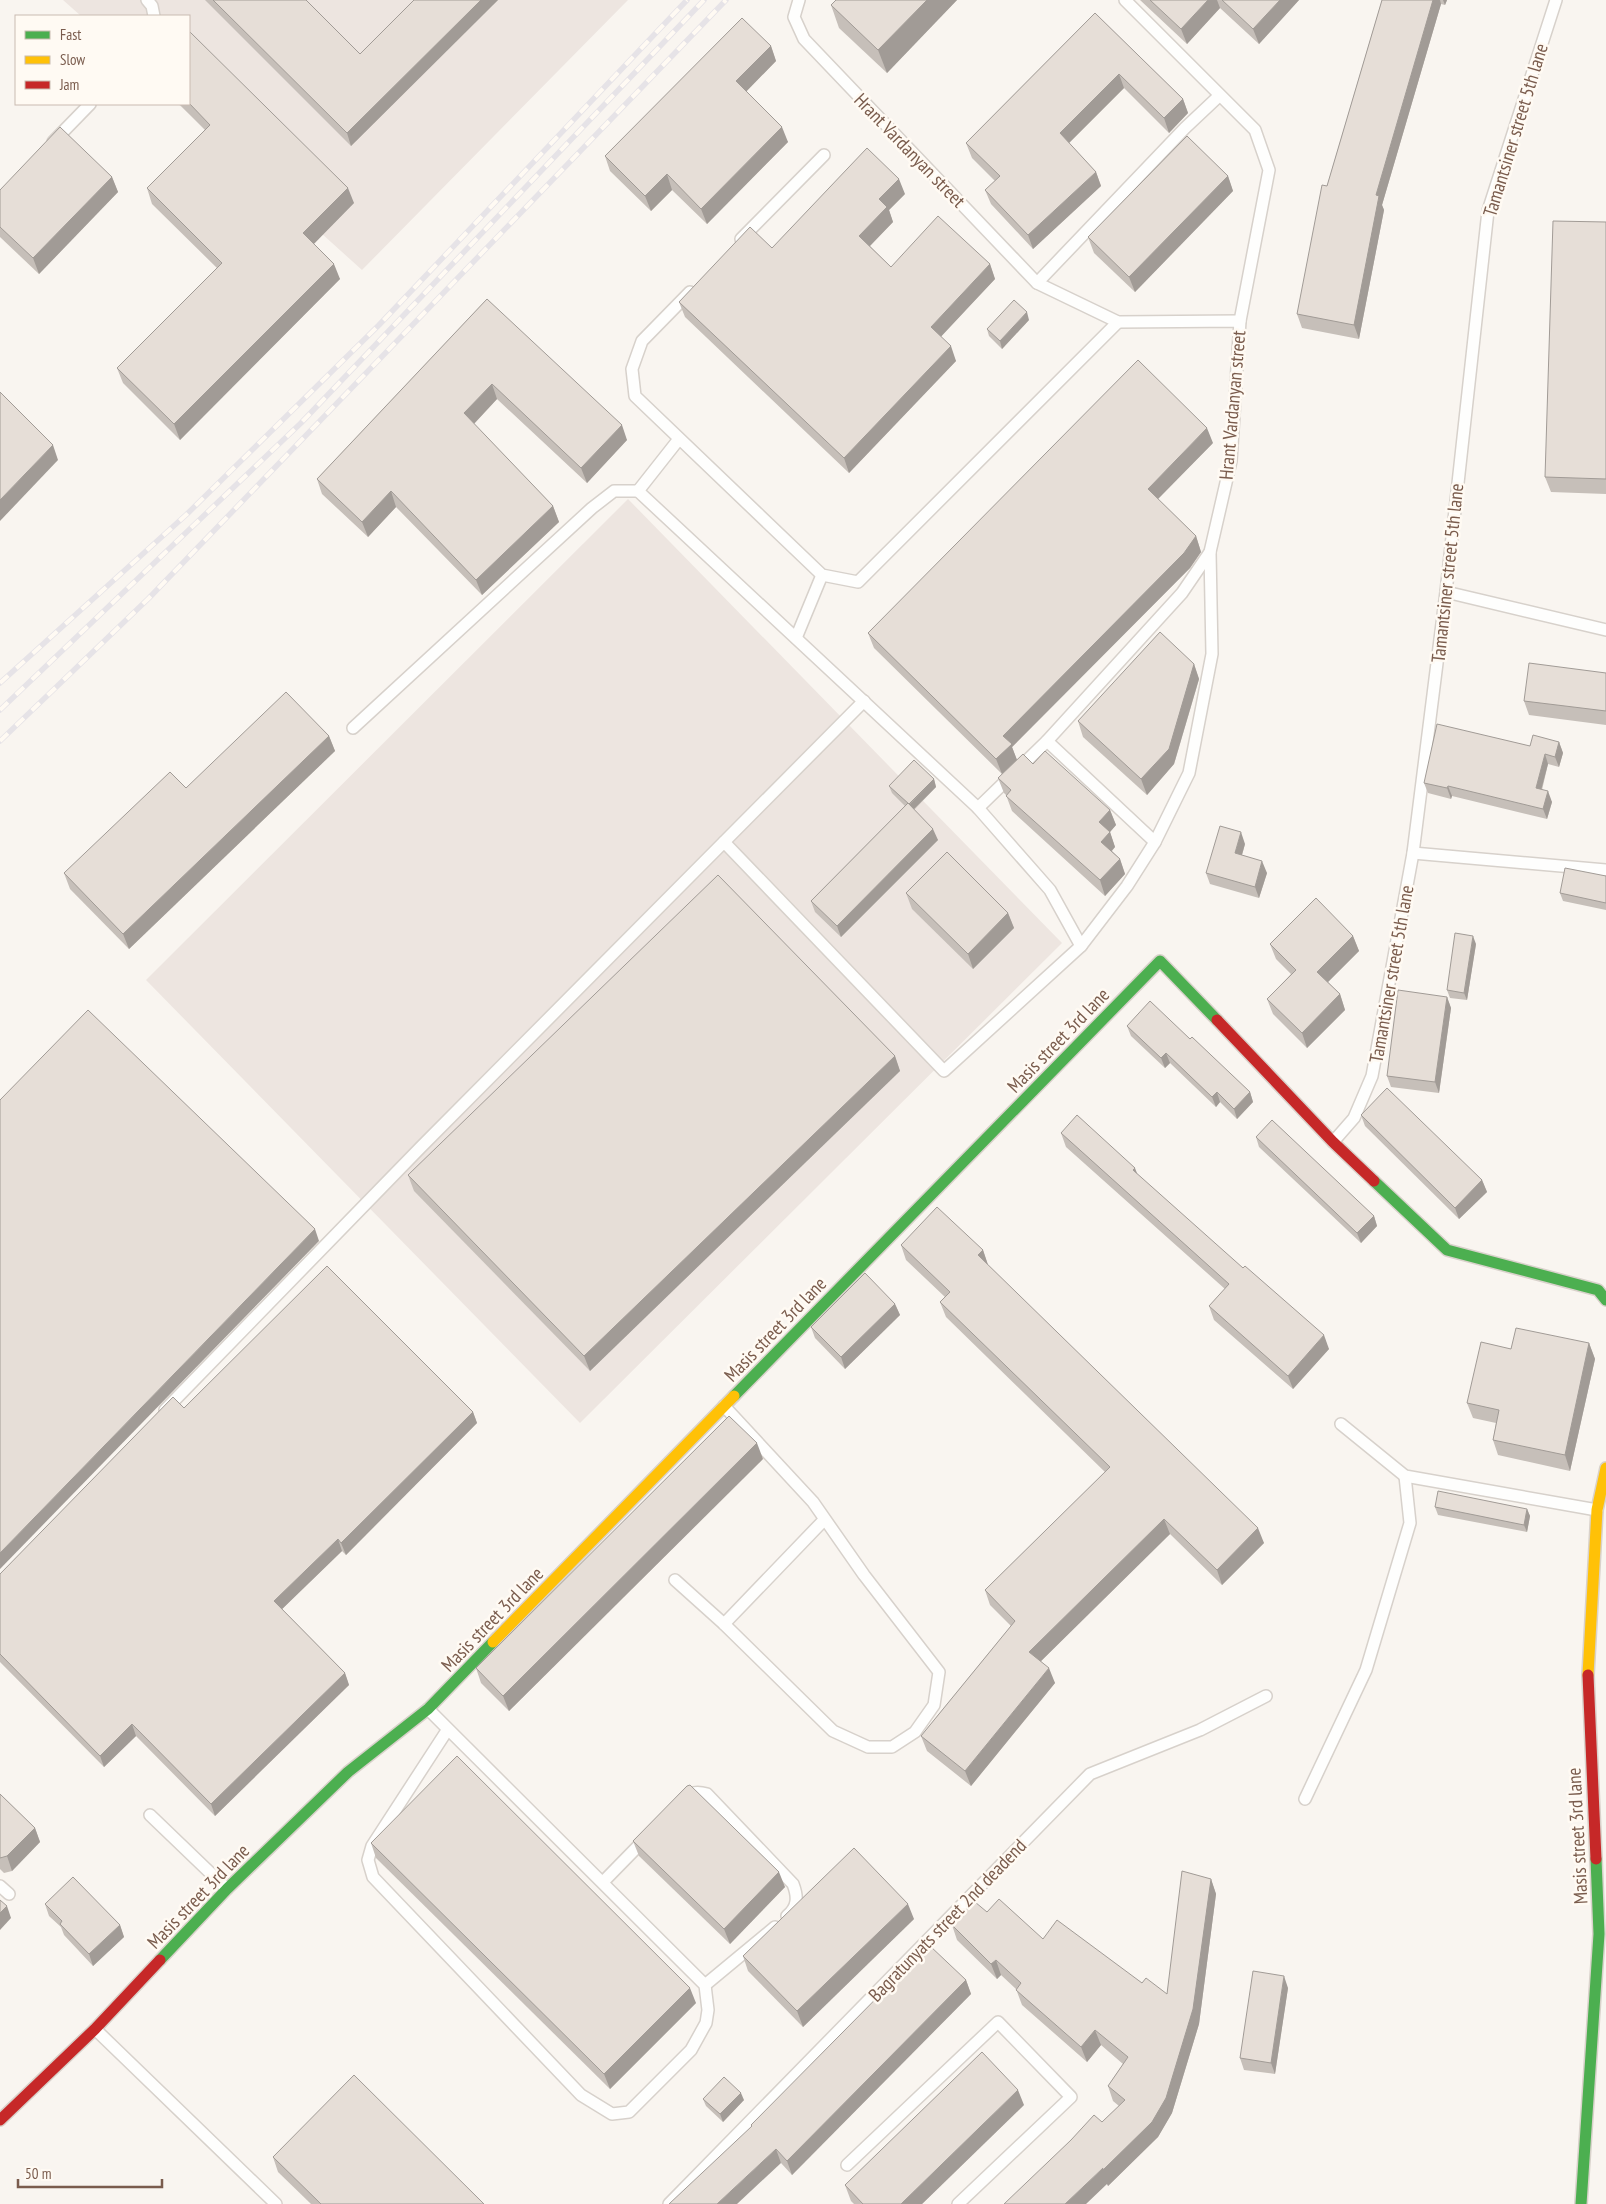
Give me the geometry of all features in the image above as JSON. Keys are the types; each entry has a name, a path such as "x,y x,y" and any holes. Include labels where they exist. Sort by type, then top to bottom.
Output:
{"street":[{"name":"Masis street 3rd lane","path":"0,2120 94,2029 227,1889 348,1772 428,1709 1160,961 1333,1142 1447,1250 1598,1290 1606,1300"},
{"name":"Masis street 3rd lane","path":"1581,2204 1599,1934 1588,1684 1597,1510 1606,1468"}],"lane":[{"path":"147,0 152,6 154,15"},
{"name":"Hrant Vardanyan street","path":"799,0 794,17 804,39 1036,283 1118,322 1240,321 1231,461 1210,552 1182,593 1047,741 978,808"},
{"path":"1126,0 1219,96 1255,130 1269,170 1240,321"},
{"name":"Tamantsiner street 5th lane","path":"1333,1142 1354,1118 1372,1076 1413,853 1446,592 1488,211 1556,0"},
{"path":"1036,283 1219,96"},
{"path":"42,153 89,105"},
{"path":"736,244 824,155"},
{"path":"696,286 642,340 632,369 635,396 822,575 858,582 1118,322"},
{"path":"638,491 679,439"},
{"path":"353,728 592,508 614,491 638,491 978,808 1050,890 1082,946"},
{"path":"724,842 944,1071 1082,946 1127,886 1155,842 1189,773 1212,654 1210,552"},
{"path":"796,638 822,575"},
{"path":"1446,592 1606,630"},
{"path":"159,1416 420,1148 864,701"},
{"path":"1047,741 1155,842"},
{"path":"1413,853 1606,870"},
{"path":"675,1580 724,1624 833,1731 868,1747 892,1747 915,1732 934,1705 939,1672 824,1520 813,1502 724,1406"},
{"path":"1341,1424 1405,1476 1597,1510"},
{"path":"1306,1799 1366,1670 1410,1523 1405,1476"},
{"path":"724,1624 824,1520"},
{"name":"Bagratunyats street 2nd deadend","path":"669,2204 1090,1774 1200,1730 1266,1696"},
{"path":"428,1709 705,1985 708,2010 706,2023 691,2050 629,2112 612,2114 581,2095 373,1877 368,1860 372,1846 448,1729"},
{"path":"676,1808 689,1794 699,1792 706,1794 793,1884 797,1895 796,1904 790,1913 705,1985"},
{"path":"150,1815 227,1889"},
{"path":"603,1882 656,1828"},
{"path":"847,2165 998,2022 1071,2097 958,2204"},
{"path":"94,2029 276,2204"}],"shaded area":[{"path":"63,0 628,0 362,270 179,105 190,105 190,15 80,15"},
{"path":"628,499 1062,943 580,1423 146,980"}],"building":[{"path":"213,0 306,0 360,54 414,0 481,0 347,133"},
{"path":"836,0 927,0 878,50 831,5"},
{"path":"1150,0 1208,0 1181,29"},
{"path":"1222,0 1280,0 1253,29"},
{"path":"1382,0 1433,0 1376,195 1379,196 1354,325 1297,314 1322,185 1327,186"},
{"path":"1095,13 1183,99 1164,118 1119,74 1060,133 1096,172 1028,235 985,190 1000,176 966,143"},
{"path":"742,18 771,46 736,81 782,127 701,209 667,174 645,196 605,156"},
{"path":"190,32 348,188 303,233 334,264 174,424 117,368 222,263 147,188 210,125 190,104"},
{"path":"60,127 112,177 33,258 0,227 0,190"},
{"path":"1187,136 1228,176 1129,277 1088,237"},
{"path":"867,148 899,179 879,199 887,207 859,236 891,267 938,216 990,264 931,327 951,346 844,458 679,302 750,227 772,248"},
{"path":"1553,221 1606,222 1606,479 1545,477"},
{"path":"487,299 622,425 581,468 492,384 464,413 553,506 476,580 391,491 362,522 317,479"},
{"path":"1014,300 1027,312 1000,341 987,329"},
{"path":"1138,360 1207,428 1148,489 1196,536 1184,553 1003,736 1012,744 996,759 868,633"},
{"path":"0,392 53,445 0,500"},
{"path":"1160,632 1194,664 1169,749 1141,779 1078,721"},
{"path":"1529,663 1606,673 1606,711 1524,701"},
{"path":"286,692 329,736 123,934 64,873 170,772 186,788"},
{"path":"1437,724 1530,746 1533,735 1559,742 1555,757 1545,754 1536,788 1548,791 1543,809 1448,786 1447,788 1424,783"},
{"path":"1045,751 1110,810 1099,822 1110,832 1101,842 1120,859 1100,880 1006,796 1011,790 998,778 1023,754 1033,764"},
{"path":"914,760 934,779 909,804 889,786"},
{"path":"908,803 933,829 837,926 811,901"},
{"path":"1220,826 1241,832 1235,853 1262,861 1255,887 1206,873"},
{"path":"947,852 1008,913 968,954 906,893"},
{"path":"1565,868 1606,876 1606,903 1560,893"},
{"path":"718,875 895,1056 584,1356 408,1175"},
{"path":"1316,898 1353,936 1317,972 1340,994 1302,1033 1267,999 1296,970 1270,944"},
{"path":"1455,933 1473,936 1464,993 1447,990"},
{"path":"1398,990 1447,997 1435,1082 1387,1076"},
{"path":"1150,1001 1190,1039 1192,1037 1250,1092 1234,1109 1217,1092 1212,1097 1166,1053 1161,1058 1127,1026"},
{"path":"88,1010 315,1229 0,1553 0,1100"},
{"path":"1387,1088 1482,1180 1455,1208 1361,1115"},
{"path":"1077,1115 1135,1168 1133,1170 1243,1268 1245,1266 1324,1335 1288,1376 1209,1306 1229,1284 1061,1133"},
{"path":"1272,1120 1374,1216 1357,1233 1256,1137"},
{"path":"937,1207 983,1250 978,1255 1258,1528 1217,1570 1164,1519 1029,1652 1049,1668 965,1771 921,1736 1015,1621 985,1590 1110,1467 940,1302 950,1292 901,1245"},
{"path":"327,1266 473,1412 341,1543 338,1539 274,1601 345,1673 211,1804 132,1724 100,1756 0,1654 0,1574 173,1397 184,1408"},
{"path":"865,1273 895,1304 841,1357 811,1327"},
{"path":"1516,1328 1589,1343 1565,1455 1493,1440 1499,1410 1467,1403 1481,1342 1511,1349"},
{"path":"729,1416 757,1443 503,1696 476,1668"},
{"path":"1438,1491 1527,1509 1524,1525 1435,1507"},
{"path":"457,1756 690,1988 604,2074 371,1843"},
{"path":"690,1785 779,1872 724,1929 633,1841"},
{"path":"0,1794 35,1828 7,1856 0,1858"},
{"path":"854,1848 908,1904 797,2011 743,1956"},
{"path":"1182,1871 1211,1879 1193,2009 1166,2098 1152,2122 1065,2204 1004,2204 1071,2140 1094,2115 1102,2122 1125,2100 1108,2086 1128,2057 1095,2030 1081,2047 1016,1990 1021,1983 996,1960 991,1964 952,1925 975,1902 987,1912 999,1899 1043,1939 1057,1920 1142,1983 1146,1978 1167,1994"},
{"path":"73,1877 120,1925 89,1954 60,1924 62,1921 45,1904"},
{"path":"0,1900 7,1906 0,1913"},
{"path":"929,1945 966,1980 787,2161 776,2149 717,2204 669,2204 752,2126"},
{"path":"1253,1971 1284,1976 1271,2063 1240,2058"},
{"path":"982,2052 1018,2090 901,2204 863,2204 845,2185"},
{"path":"354,2075 484,2204 321,2204 273,2157"},
{"path":"724,2077 741,2093 720,2114 703,2099"}],"railway":[{"path":"0,683 187,514 379,325 687,0"},
{"path":"0,710 301,423 704,0"},
{"path":"0,741 149,598 726,0"}],"traffic: fast":[{"path":"734,1396 1160,961 1217,1020"},
{"path":"1374,1181 1447,1250 1598,1290 1606,1300"},
{"path":"160,1960 227,1889 348,1772 428,1709 493,1642"},
{"path":"1581,2204 1599,1934 1596,1859"}],"traffic: slow":[{"path":"493,1642 734,1396"},
{"path":"1588,1675 1597,1510 1606,1468"}],"traffic: jam":[{"path":"1217,1020 1333,1142 1374,1181"},
{"path":"1588,1675 1596,1859"},
{"path":"0,2120 95,2029 160,1960"}]}
